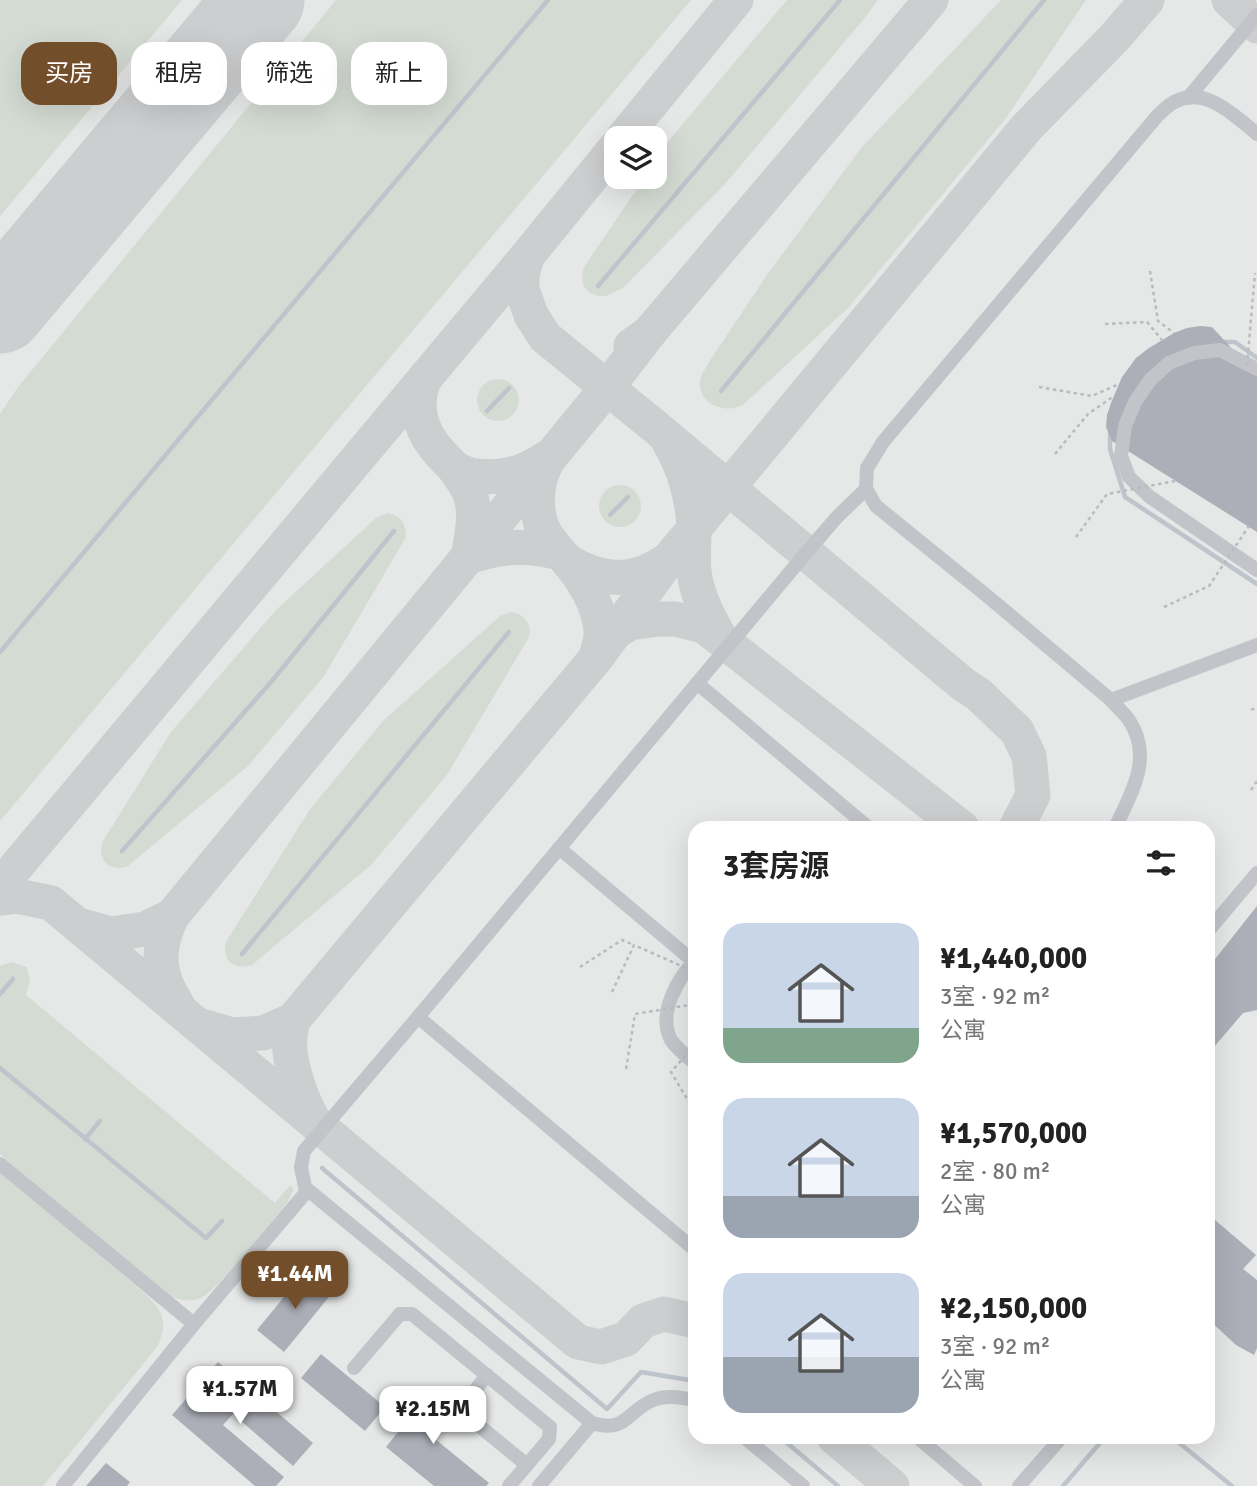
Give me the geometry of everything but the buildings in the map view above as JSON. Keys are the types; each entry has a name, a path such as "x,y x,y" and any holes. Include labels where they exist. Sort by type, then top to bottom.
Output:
{"lane":[{"path":"1188,98 1257,15"},
{"path":"1118,821 1133,791 1140,763 1139,746 1128,719 1111,699 876,506 866,489 867,468 883,442 1158,115 1172,103 1188,98 1209,99 1257,134"},
{"path":"1252,367 1220,350 1194,353 1169,363 1150,380 1135,402 1125,426 1121,457 1129,477 1150,497 1257,570"},
{"path":"306,1192 301,1167 304,1151 837,517 866,489"},
{"path":"1111,699 1257,645"},
{"path":"697,683 861,821"},
{"path":"559,848 688,959"},
{"path":"1215,923 1257,873"},
{"path":"688,971 677,983 667,1017 667,1027 670,1038 688,1057"},
{"path":"418,1017 688,1244"},
{"path":"0,1164 194,1324"},
{"path":"306,1192 307,1190 592,1423 606,1427 622,1423 641,1406 657,1398 688,1399"},
{"path":"63,1486 194,1324 306,1192"},
{"path":"354,1368 400,1314 412,1314 550,1427 549,1439 509,1486"},
{"path":"487,1375 465,1404 467,1416 527,1465"},
{"path":"539,1486 592,1423"},
{"path":"752,1444 803,1486"},
{"path":"925,1444 975,1486"},
{"path":"1019,1486 1056,1444"}],"path":[{"path":"1150,271 1158,321 1174,333"},
{"path":"1252,367 1255,273"},
{"path":"1105,324 1147,322 1162,340"},
{"path":"1039,387 1093,396 1119,384"},
{"path":"1055,454 1088,414 1114,396"},
{"path":"1076,537 1107,494 1175,481"},
{"path":"1164,607 1209,586 1249,526"},
{"path":"1251,710 1257,708"},
{"path":"1251,789 1257,780"},
{"path":"580,967 622,940 688,962"},
{"path":"612,992 634,946"},
{"path":"626,1069 635,1014 688,1005"},
{"path":"688,1053 671,1072 688,1100"}],"shaded area":[{"path":"0,0 1257,0 1257,1486 0,1486"},
{"path":"0,0 182,0 147,42 131,42 131,61 117,77 117,42 21,42 21,105 94,105 0,216"},
{"path":"336,0 691,0 0,821 0,414 18,387 250,105 337,105 337,42 301,42"},
{"path":"787,0 878,0 725,184 623,288 606,296 590,293 584,287 583,270 637,189 667,189 667,143"},
{"path":"1001,0 1086,0 1006,118 849,307 743,405 721,408 708,402 701,389 702,375 769,272 862,147"},
{"path":"498,379 513,385 519,400 513,415 498,421 483,415 477,400 483,385"},
{"path":"620,485 635,491 641,506 635,521 620,527 605,521 599,506 605,491"},
{"path":"387,513 402,522 405,539 324,676 248,766 128,866 116,868 106,863 101,854 103,841 171,732 276,610 376,518"},
{"path":"511,612 526,620 529,637 447,775 371,865 252,965 239,966 230,962 225,953 227,940 311,808 384,720 500,616"},
{"path":"11,962 27,967 30,981 26,995 275,1203 290,1185 294,1189 287,1203 208,1294 187,1300 164,1294 0,1154 0,966"},
{"path":"0,1171 144,1293 160,1311 163,1324 157,1347 43,1486 0,1486"}],"waterway":[{"path":"0,652 548,0"},
{"path":"598,286 840,0"},
{"path":"721,391 1044,0"},
{"path":"1220,342 1235,342 1257,358"},
{"path":"487,411 509,388"},
{"path":"1110,431 1110,449 1125,497 1257,584"},
{"path":"610,515 628,497"},
{"path":"122,851 271,682 394,531"},
{"path":"242,954 509,632"},
{"path":"0,994 13,979"},
{"path":"0,1068 206,1238 222,1221"},
{"path":"85,1139 100,1121"},
{"path":"322,1168 607,1409 641,1372 688,1380"},
{"path":"788,1444 838,1486"},
{"path":"1063,1486 1099,1444"},
{"path":"1181,1444 1232,1486"}],"taxiway":[{"path":"633,126 736,0"},
{"path":"631,346 649,333 931,0"},
{"path":"569,562 595,574 620,577 644,573 669,559 1027,127 1114,38 1147,0"},
{"path":"1229,0 1257,26"},
{"path":"0,886 604,162"},
{"path":"528,255 522,274 522,289 531,315 545,337 978,694 1017,731 1029,756 1033,795 1020,821"},
{"path":"79,925 111,934 145,929 172,916 607,388 649,333"},
{"path":"425,378 420,394 422,424 437,450 472,482"},
{"path":"669,442 684,473 690,495 697,586 720,638"},
{"path":"455,469 476,476 504,476 530,468 546,458"},
{"path":"546,464 538,490 539,518 546,535 560,553"},
{"path":"455,469 467,487 472,501 473,525 468,557 492,550 514,548 535,548 560,553"},
{"path":"566,559 584,583 597,611 601,633 596,658"},
{"path":"202,1026 232,1035 263,1033 293,1020 596,658 667,562"},
{"path":"614,633 630,623 658,619 675,619 704,626 953,821"},
{"path":"0,898 17,896 51,903 578,1342 601,1347 626,1339 643,1321 664,1314 688,1319"},
{"path":"172,916 163,939 161,961 162,972 177,1004"},
{"path":"293,1020 290,1035 293,1067 312,1118"},
{"path":"842,1444 892,1486"}],"runway":[{"path":"0,309 260,0"}]}
